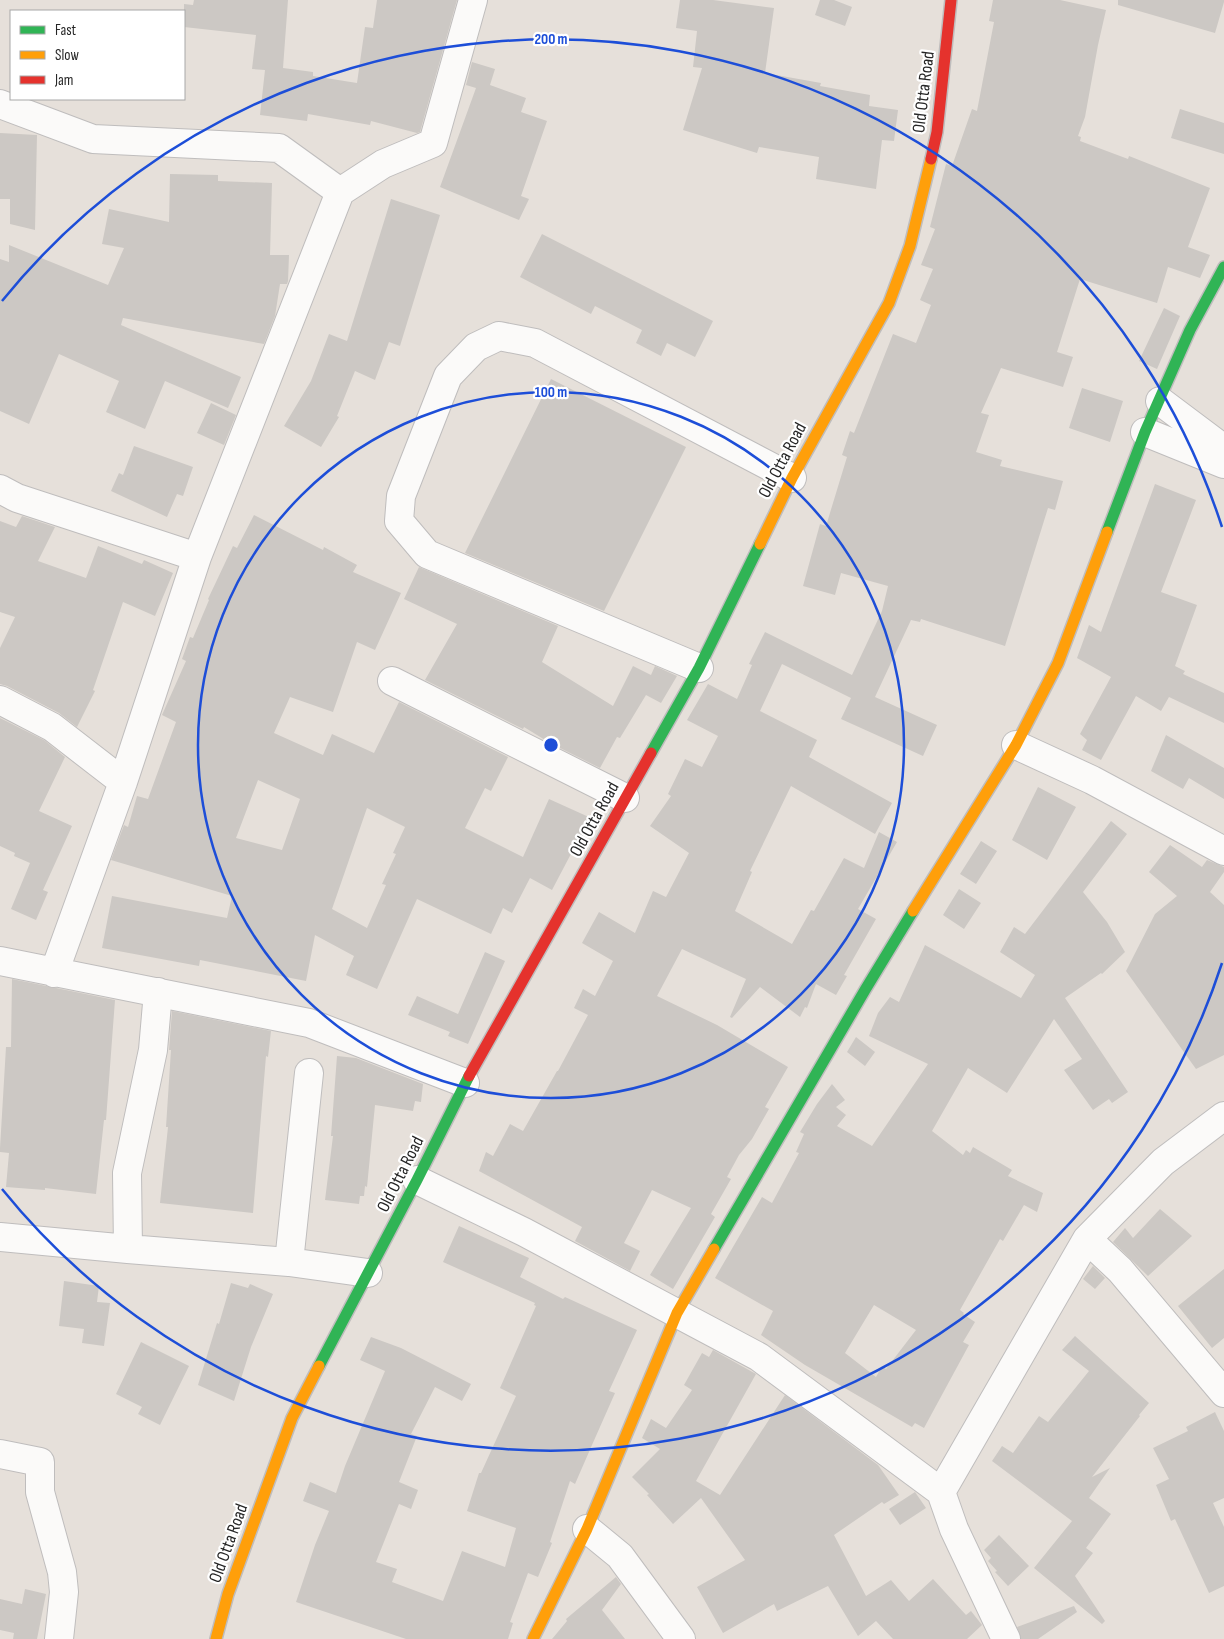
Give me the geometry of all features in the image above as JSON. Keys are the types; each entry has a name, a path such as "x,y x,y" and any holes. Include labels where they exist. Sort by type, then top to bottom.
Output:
{"street":[{"path":"54,973 124,782 197,557 340,192 382,164 433,144 474,0"},
{"name":"Old Otta Road","path":"216,1639 228,1594 292,1418 418,1180 465,1084 699,668 792,478 888,303 910,246 937,132 951,0"},
{"path":"0,104 93,139 279,148 340,192"},
{"path":"533,1639 587,1529 677,1313 865,990 1016,745 1058,664 1145,432 1160,402 1190,330 1224,266"},
{"path":"699,668 427,554 399,522 401,496 448,376 476,347 499,336 534,343 792,478"},
{"path":"1160,402 1224,449"},
{"path":"1145,432 1224,464"},
{"path":"0,489 17,498 197,557"},
{"path":"392,681 625,798"},
{"path":"0,700 52,727 124,782"},
{"path":"1016,745 1092,780 1224,851"},
{"path":"0,961 309,1023 465,1084"},
{"path":"128,1250 127,1173 153,1050 158,992"},
{"path":"289,1262 308,1073"},
{"path":"941,1492 1087,1239 1163,1162 1224,1116"},
{"path":"418,1180 524,1232 760,1356 941,1492 954,1529 1006,1639"},
{"path":"0,1237 128,1250 289,1262 368,1273"},
{"path":"1087,1239 1120,1270 1224,1392"},
{"path":"0,1454 40,1462 40,1492 62,1572 64,1592 59,1639"},
{"path":"587,1529 620,1556 681,1639"}],"building":[{"path":"194,0 288,0 283,68 313,72 313,76 357,83 365,27 373,28 377,0 457,0 420,132 417,133 371,121 370,125 308,114 307,121 260,115 265,70 252,69 256,35 185,27 184,4 193,5"},
{"path":"680,0 713,0 774,8 765,73 821,83 820,86 870,95 869,106 898,110 894,141 882,140 876,189 816,179 819,157 759,147 757,153 683,130 702,68 693,67 697,31 676,28"},
{"path":"820,0 834,0 852,7 845,26 815,15"},
{"path":"993,0 1060,0 1106,10 1085,117 1078,136 1081,137 1080,141 1128,159 1129,156 1210,188 1188,247 1210,255 1200,278 1168,267 1157,303 1080,279 1057,352 1073,357 1063,387 1001,368 981,413 989,415 976,452 1002,460 1000,466 1063,481 1055,510 1048,508 1005,646 921,619 920,622 911,620 875,697 937,725 923,756 841,719 851,698 782,664 760,711 817,740 809,757 892,803 875,834 791,786 750,871 752,872 735,911 792,944 811,910 814,911 844,858 864,868 879,832 897,842 858,909 876,919 844,975 847,976 836,995 816,984 807,1008 805,1007 800,1017 760,987 732,1018 730,1017 746,979 682,949 657,996 717,1025 788,1067 765,1107 769,1109 727,1177 731,1179 711,1214 715,1217 673,1289 650,1275 691,1208 652,1190 624,1243 640,1251 630,1271 575,1241 582,1227 479,1171 486,1152 493,1156 510,1124 523,1131 588,1015 574,1008 583,989 595,996 613,961 582,943 599,912 635,933 653,891 666,897 689,853 650,826 671,796 668,794 685,759 702,767 718,736 687,720 708,684 737,699 752,665 749,664 765,632 852,675 882,611 888,586 841,573 835,595 803,586 820,524 826,526 847,457 842,455 850,431 854,433 893,334 916,343 931,305 920,300 933,269 921,265 935,229 930,227 946,164 952,166 972,109 977,111 994,22 989,21"},
{"path":"1118,0 1224,0 1224,2 1215,33 1118,5"},
{"path":"472,62 495,69 490,85 526,98 521,112 547,121 521,196 529,199 519,220 440,187 476,88 466,85"},
{"path":"1180,109 1224,123 1224,154 1171,138"},
{"path":"0,133 37,135 35,230 10,224 10,199 0,199"},
{"path":"170,174 218,175 218,181 272,183 270,255 289,255 288,281 287,284 280,284 275,316 264,344 123,318 121,325 241,377 228,408 165,381 145,429 106,412 119,381 59,354 29,424 0,411 0,259 9,262 9,245 108,285 124,248 102,244 109,209 169,222"},
{"path":"391,199 440,215 400,346 389,342 375,380 355,371 337,416 339,417 321,447 284,426 311,381 329,334 347,341"},
{"path":"542,234 713,321 695,357 667,343 661,356 636,343 642,330 595,306 591,314 520,277"},
{"path":"1164,308 1180,316 1157,369 1139,361"},
{"path":"551,379 686,447 604,611 465,553"},
{"path":"1082,388 1123,401 1110,442 1069,428"},
{"path":"211,403 236,415 224,445 197,433"},
{"path":"134,446 193,467 183,496 177,494 167,517 111,491 119,473 123,475"},
{"path":"1155,484 1196,500 1161,592 1197,605 1175,666 1185,671 1183,674 1224,693 1224,723 1169,697 1161,711 1136,696 1101,760 1082,750 1087,740 1080,734 1111,677 1077,658 1089,625 1101,632"},
{"path":"254,515 323,550 324,547 357,565 353,572 401,593 375,650 357,642 333,712 290,697 274,733 323,755 332,734 374,753 399,702 508,757 491,791 485,788 465,828 523,857 549,799 591,818 576,852 573,850 552,890 530,878 512,913 503,908 491,934 417,899 377,989 346,975 354,956 315,935 306,981 200,960 199,966 102,948 112,896 227,918 232,896 111,860 124,825 128,827 137,796 148,799 176,722 162,715 186,661 182,659 190,637 193,638 208,599 233,546 237,548","holes":["258,780 300,799 282,850 236,838","367,808 405,827 393,853 396,854 382,884 386,885 367,928 332,909"]},
{"path":"22,516 55,527 38,561 86,578 98,546 142,564 144,560 173,573 155,616 123,602 93,690 95,691 77,727 59,713 0,684 0,648 15,617 0,612 0,521 16,527"},
{"path":"419,567 558,626 542,662 613,706 633,666 651,675 655,666 677,676 661,703 646,695 620,738 617,737 600,768 550,743 524,727 523,729 425,680 457,624 404,599"},
{"path":"0,718 44,740 65,757 39,811 72,826 43,890 48,892 36,920 11,909 30,863 14,856 15,853 0,846"},
{"path":"1166,735 1224,768 1224,799 1189,778 1183,789 1151,771"},
{"path":"1038,787 1076,807 1047,860 1012,840"},
{"path":"1111,821 1127,834 1083,892 1107,922 1125,952 1102,974 1065,998 1128,1092 1112,1103 1109,1099 1093,1110 1064,1070 1082,1059 1054,1019 1007,1093 968,1068 932,1131 963,1155 966,1150 970,1153 973,1147 1012,1170 1008,1176 1043,1193 1037,1212 1024,1205 1003,1241 1000,1239 960,1310 975,1322 963,1342 969,1345 924,1428 915,1423 912,1427 805,1365 761,1335 773,1311 715,1278 762,1197 772,1203 799,1153 796,1152 804,1134 800,1132 832,1084 845,1100 836,1107 846,1115 837,1126 872,1146 928,1064 869,1036 878,1013 890,997 899,1002 925,945 1021,998 1035,975 1000,952 1014,927 1025,934","holes":["874,1305 916,1330 886,1369 882,1366 876,1377 845,1353"]},
{"path":"981,841 997,851 976,884 960,874"},
{"path":"1170,845 1202,867 1207,860 1224,867 1224,872 1210,892 1224,905 1224,1055 1196,1069 1126,971 1155,914 1177,896 1149,872"},
{"path":"959,889 981,903 964,929 943,915"},
{"path":"485,952 505,961 468,1044 448,1036 450,1032 408,1015 417,996 458,1014"},
{"path":"12,979 115,1000 106,1120 104,1120 96,1194 45,1188 45,1190 6,1187 9,1153 0,1152 0,1148 6,1047 11,1047"},
{"path":"172,1011 271,1031 268,1057 266,1056 253,1213 160,1203 168,1127 166,1127"},
{"path":"856,1037 875,1052 865,1066 847,1052"},
{"path":"337,1056 356,1058 423,1084 421,1102 415,1101 413,1111 375,1105 367,1187 365,1186 364,1196 360,1196 359,1204 325,1200 333,1136 331,1136"},
{"path":"1160,1209 1192,1236 1148,1276 1113,1242 1125,1228 1133,1238"},
{"path":"459,1226 529,1258 520,1277 563,1299 565,1297 637,1330 609,1391 615,1393 575,1484 570,1481 550,1542 552,1543 538,1577 528,1573 510,1622 513,1623 508,1639 406,1639 296,1602 315,1545 329,1511 303,1501 310,1482 336,1493 345,1466 385,1371 360,1360 371,1337 401,1348 471,1384 462,1401 435,1387 411,1434 417,1436 399,1482 418,1490 411,1509 399,1504 376,1562 397,1569 392,1582 443,1601 462,1551 505,1567 516,1528 467,1511 479,1473 481,1473 516,1396 500,1388 536,1306 534,1305 535,1303 443,1262"},
{"path":"1093,1266 1105,1278 1095,1289 1083,1279"},
{"path":"1224,1269 1224,1338 1212,1348 1178,1306"},
{"path":"64,1281 99,1286 97,1302 110,1303 104,1346 82,1343 84,1329 59,1326"},
{"path":"231,1283 248,1288 250,1284 273,1294 251,1347 234,1401 198,1385"},
{"path":"1075,1336 1149,1403 1092,1477 1110,1468 1089,1498 1111,1514 1086,1548 1093,1553 1075,1576 1105,1621 1102,1624 1034,1568 1072,1521 992,1461 1002,1446 1013,1453 1039,1416 1048,1422 1089,1371 1062,1350"},
{"path":"141,1342 189,1366 160,1425 138,1414 142,1407 116,1394"},
{"path":"713,1350 756,1374 696,1481 720,1495 785,1395 878,1465 899,1495 884,1504 882,1502 834,1535 866,1596 891,1580 909,1601 933,1579 966,1615 971,1611 982,1625 967,1639 893,1639 876,1621 858,1636 828,1586 777,1611 774,1604 723,1633 697,1587 745,1560 701,1498 673,1524 647,1495 649,1494 632,1477 660,1449 642,1438 651,1419 666,1428 692,1390 684,1385 702,1353 709,1357"},
{"path":"1215,1412 1224,1431 1224,1498 1213,1503 1224,1527 1224,1586 1209,1593 1175,1519 1171,1521 1156,1485 1169,1479 1153,1448 1188,1431 1186,1427"},
{"path":"915,1492 926,1508 900,1525 889,1509"},
{"path":"999,1535 1029,1566 1008,1586 995,1572 997,1571 988,1561 991,1558 984,1550"},
{"path":"616,1577 621,1584 602,1610 625,1639 552,1639 567,1621 566,1619"},
{"path":"25,1589 46,1594 37,1639 13,1639 14,1633 0,1630 0,1599 22,1604"},
{"path":"1074,1606 1077,1612 1038,1639 1021,1639 1017,1627"}],"traffic: fast":[{"path":"1107,532 1145,432 1190,330 1224,267"},
{"path":"651,753 699,668 760,544"},
{"path":"714,1249 913,911"},
{"path":"319,1366 417,1180 469,1076"}],"traffic: slow":[{"path":"760,544 792,478 889,303 910,246 931,159"},
{"path":"913,911 1016,745 1058,663 1107,532"},
{"path":"533,1639 587,1529 677,1313 714,1249"},
{"path":"216,1639 228,1594 292,1418 319,1366"}],"traffic: jam":[{"path":"931,159 937,132 951,0"},
{"path":"469,1076 651,753"}]}
